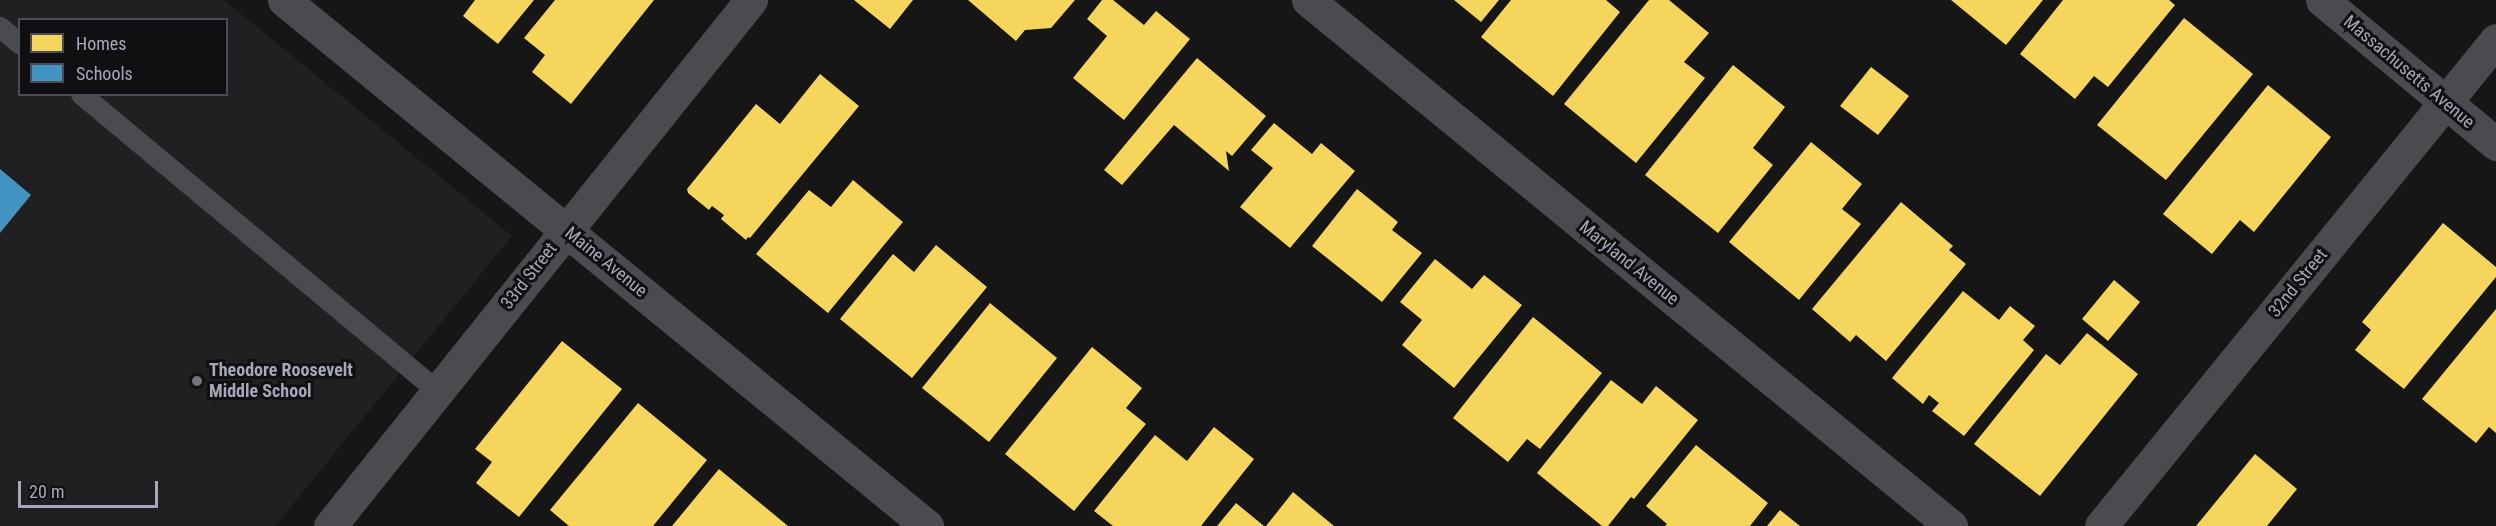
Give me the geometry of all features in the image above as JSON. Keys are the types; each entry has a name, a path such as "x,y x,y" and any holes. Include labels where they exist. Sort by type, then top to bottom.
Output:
{"street":[{"name":"Maine Avenue","path":"284,0 927,526"},
{"name":"33rd Street","path":"330,526 751,0"},
{"name":"Maryland Avenue","path":"1308,0 1951,526"},
{"name":"Massachusetts Avenue","path":"2322,0 2496,144"},
{"name":"32nd Street","path":"2101,526 2496,40"}],"lane":[{"path":"0,27 18,42"},
{"path":"83,96 438,391"}],"shaded area":[{"name":"Theodore Roosevelt Middle School","path":"0,0 224,0 512,236 275,526 0,526"}],"building: Homes":[{"path":"475,0 534,0 498,44 463,16"},
{"path":"555,0 654,0 571,104 532,72 545,55 524,38"},
{"path":"854,0 913,0 890,29"},
{"path":"968,0 1075,0 1051,28 1025,30 1016,41"},
{"path":"1102,0 1113,0 1144,25 1156,11 1190,39 1124,120 1073,78 1107,36 1087,19"},
{"path":"1454,0 1499,0 1481,22"},
{"path":"1511,0 1606,0 1620,12 1553,96 1481,37"},
{"path":"1649,0 1669,0 1709,33 1684,62 1705,78 1636,163 1564,104"},
{"path":"1951,0 2043,0 2006,45"},
{"path":"2063,0 2169,0 2175,5 2108,87 2094,76 2075,99 2020,54"},
{"path":"2184,18 2253,74 2166,180 2097,125"},
{"path":"1197,58 1266,116 1232,156 1226,151 1229,171 1174,125 1122,185 1104,170"},
{"path":"1733,65 1785,107 1753,148 1773,165 1718,233 1645,175"},
{"path":"1871,67 1909,96 1878,135 1840,106"},
{"path":"820,74 859,106 746,240 721,219 724,215 712,206 709,210 688,193 687,189 756,104 780,124"},
{"path":"2268,85 2331,137 2254,232 2240,220 2212,254 2163,214"},
{"path":"1274,123 1312,154 1321,143 1355,171 1290,248 1240,207 1273,168 1251,150"},
{"path":"1811,142 1862,184 1842,209 1861,224 1799,300 1729,242"},
{"path":"853,180 903,222 828,313 756,254 809,190 831,207"},
{"path":"1357,189 1398,222 1392,230 1422,253 1382,302 1312,246"},
{"path":"1901,202 1953,246 1949,250 1966,264 1886,361 1856,335 1850,342 1812,309"},
{"path":"2443,223 2496,267 2496,277 2404,389 2355,350 2371,330 2362,322"},
{"path":"936,245 987,287 912,378 840,319 893,254 914,272"},
{"path":"1435,259 1472,289 1484,275 1522,305 1454,388 1402,345 1422,320 1400,302"},
{"path":"2114,280 2140,302 2108,341 2082,319"},
{"path":"1963,291 1999,320 2010,306 2035,326 2023,340 2034,350 1964,436 1932,411 1939,403 1929,395 1923,404 1892,378"},
{"path":"990,303 1057,358 989,442 922,388"},
{"path":"2496,309 2496,433 2489,427 2476,443 2422,399"},
{"path":"1533,317 1602,373 1540,449 1527,439 1508,462 1453,418"},
{"path":"2087,333 2138,374 2040,496 1974,444 2046,354 2060,365"},
{"path":"562,341 622,389 519,517 476,483 492,462 475,449"},
{"path":"1092,347 1142,388 1126,408 1146,424 1074,511 1005,454"},
{"path":"1611,380 1642,404 1656,386 1698,420 1634,499 1631,497 1608,526 1602,526 1537,473"},
{"path":"638,403 707,460 653,526 569,526 550,510"},
{"path":"1214,427 1254,459 1201,526 1113,526 1094,511 1155,435 1187,461"},
{"path":"1696,445 1768,503 1750,526 1665,526 1667,524 1646,506"},
{"path":"2255,454 2297,489 2267,526 2196,526"},
{"path":"719,469 788,526 672,526"},
{"path":"1293,492 1334,526 1266,526"},
{"path":"1236,503 1264,526 1217,526"},
{"path":"1780,510 1800,526 1767,526"}],"building: Schools":[{"path":"0,169 31,195 0,233"}],"place":[{"name":"Theodore Roosevelt Middle School","path":"197,381"}]}
